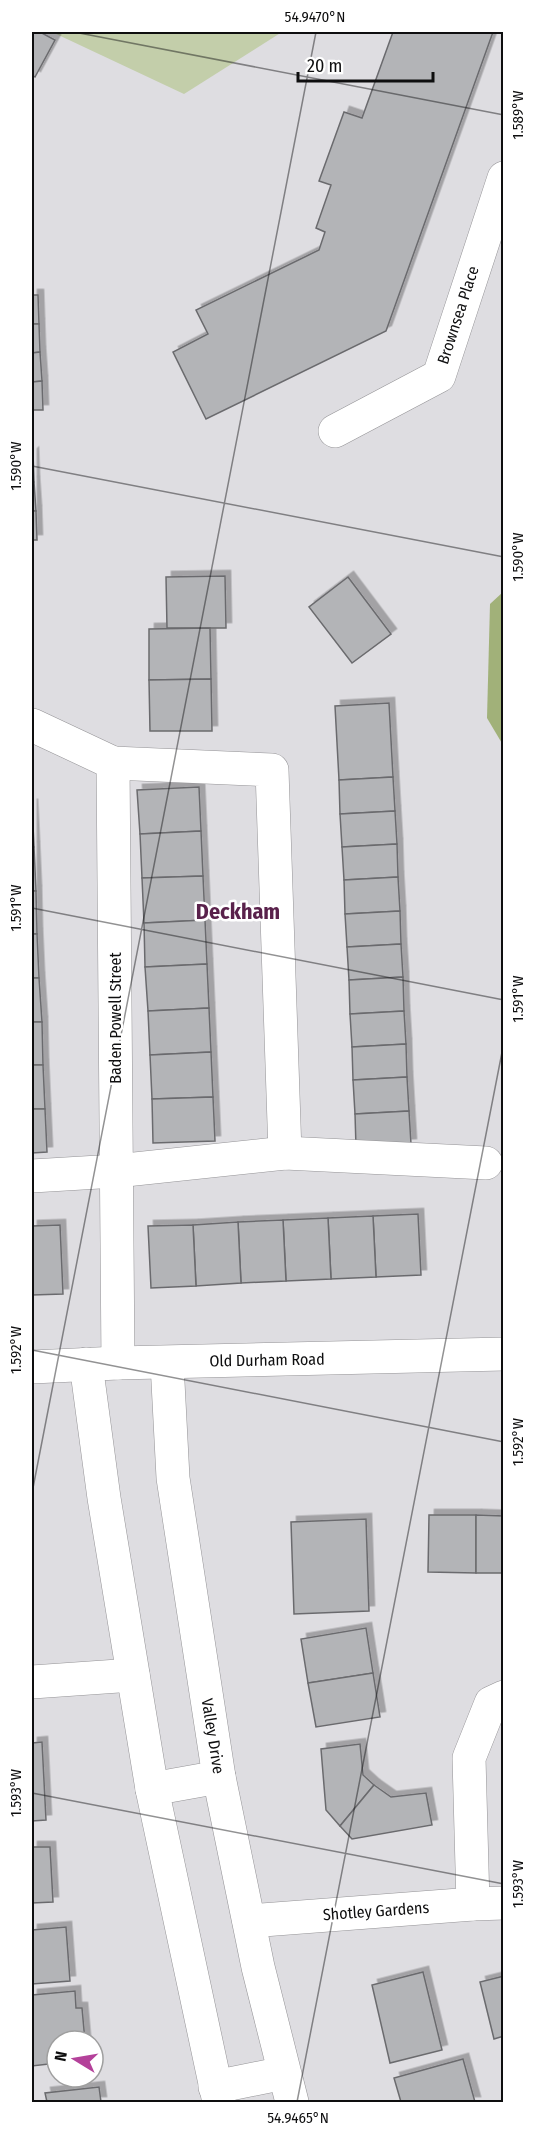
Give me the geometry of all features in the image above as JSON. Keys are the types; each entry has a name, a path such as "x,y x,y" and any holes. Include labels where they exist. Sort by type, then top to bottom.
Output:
{"street":[{"name":"Brownsea Place","path":"336,431 438,376 504,178"},
{"path":"32,725 113,763 272,770 285,1153"},
{"name":"Baden Powell Street","path":"113,763 118,1363"},
{"path":"32,1176 116,1171 285,1153 486,1163"},
{"name":"Old Durham Road","path":"32,1367 504,1354"},
{"name":"Valley Drive","path":"167,1363 174,1478 219,1777 258,1967 288,2088"},
{"path":"86,1364 106,1510 152,1790 217,2095 288,2088"},
{"path":"32,1682 133,1675"},
{"path":"488,1904 469,1758 491,1703 504,1697"},
{"path":"152,1790 219,1777"},
{"name":"Shotley Gardens","path":"249,1922 488,1904"}],"green space":[{"path":"52,32 282,32 184,94"},
{"path":"503,592 503,745 487,718 490,604"}],"building":[{"path":"32,32 40,32 55,40 35,77 32,75"},
{"path":"393,32 493,32 386,331 206,419 173,352 208,334 196,310 319,250 325,232 316,228 331,185 319,181 344,112 362,118"},
{"path":"32,295 38,295 39,324 32,324"},
{"path":"32,324 39,324 40,352 32,353"},
{"path":"40,352 42,381 32,382 32,353"},
{"path":"42,381 43,410 32,410 32,382"},
{"path":"32,454 34,482 32,482"},
{"path":"32,482 34,482 36,511 32,511"},
{"path":"32,511 36,511 37,540 32,540"},
{"path":"225,576 226,628 167,628 166,577"},
{"path":"348,577 391,634 352,663 309,607"},
{"path":"210,628 211,679 149,680 149,629"},
{"path":"211,679 212,731 150,731 149,680"},
{"path":"389,703 393,777 339,780 335,706"},
{"path":"393,777 395,811 340,814 339,780"},
{"path":"199,787 201,831 140,834 137,790"},
{"path":"32,804 34,847 32,847"},
{"path":"395,811 397,844 342,847 340,814"},
{"path":"201,831 203,876 142,878 140,834"},
{"path":"397,844 398,877 344,880 342,847"},
{"path":"32,847 34,847 36,891 32,891"},
{"path":"203,876 205,920 144,923 142,878"},
{"path":"398,877 400,911 345,914 344,880"},
{"path":"32,891 36,891 37,934 32,934"},
{"path":"400,911 401,944 347,947 345,914"},
{"path":"205,920 207,964 145,967 144,923"},
{"path":"32,934 37,934 39,978 32,978"},
{"path":"401,944 403,977 349,980 347,947"},
{"path":"207,964 209,1008 148,1011 145,967"},
{"path":"403,977 404,1011 350,1014 349,980"},
{"path":"32,978 39,978 42,1022 32,1022"},
{"path":"209,1008 211,1052 150,1055 148,1011"},
{"path":"404,1011 406,1044 352,1047 350,1014"},
{"path":"32,1022 42,1022 43,1065 32,1065"},
{"path":"406,1044 407,1077 353,1080 352,1047"},
{"path":"211,1052 213,1097 152,1099 150,1055"},
{"path":"32,1065 43,1065 45,1109 32,1109"},
{"path":"407,1077 409,1111 355,1114 353,1080"},
{"path":"213,1097 215,1141 153,1143 152,1099"},
{"path":"32,1109 45,1109 47,1152 32,1153"},
{"path":"409,1111 411,1144 356,1147 355,1114"},
{"path":"418,1214 421,1275 376,1277 373,1216"},
{"path":"373,1216 376,1277 331,1279 328,1218"},
{"path":"328,1218 331,1279 286,1281 283,1220"},
{"path":"283,1220 286,1281 241,1283 238,1222"},
{"path":"238,1222 241,1283 196,1286 193,1225"},
{"path":"60,1225 63,1294 32,1295 32,1226"},
{"path":"193,1225 196,1286 151,1288 148,1226"},
{"path":"429,1515 476,1515 476,1573 428,1572"},
{"path":"476,1515 504,1516 504,1573 476,1573"},
{"path":"366,1519 369,1611 294,1614 291,1522"},
{"path":"366,1628 373,1673 308,1683 301,1639"},
{"path":"373,1673 380,1717 316,1727 308,1683"},
{"path":"42,1742 46,1820 32,1821 32,1743"},
{"path":"360,1744 363,1775 374,1785 340,1826 326,1810 321,1749"},
{"path":"374,1785 391,1797 426,1793 432,1825 352,1839 340,1826"},
{"path":"32,1847 50,1847 53,1902 32,1903"},
{"path":"66,1927 70,1981 32,1984 32,1930"},
{"path":"423,1972 442,2050 390,2063 372,1985"},
{"path":"504,1976 504,2036 494,2039 480,1982"},
{"path":"75,1991 76,2008 82,2008 84,2029 45,2029 45,2064 32,2066 32,1995"},
{"path":"463,2059 475,2102 401,2102 394,2078"},
{"path":"99,2089 101,2102 47,2102 45,2093"}],"district":[{"name":"Deckham","path":"238,911"}]}
